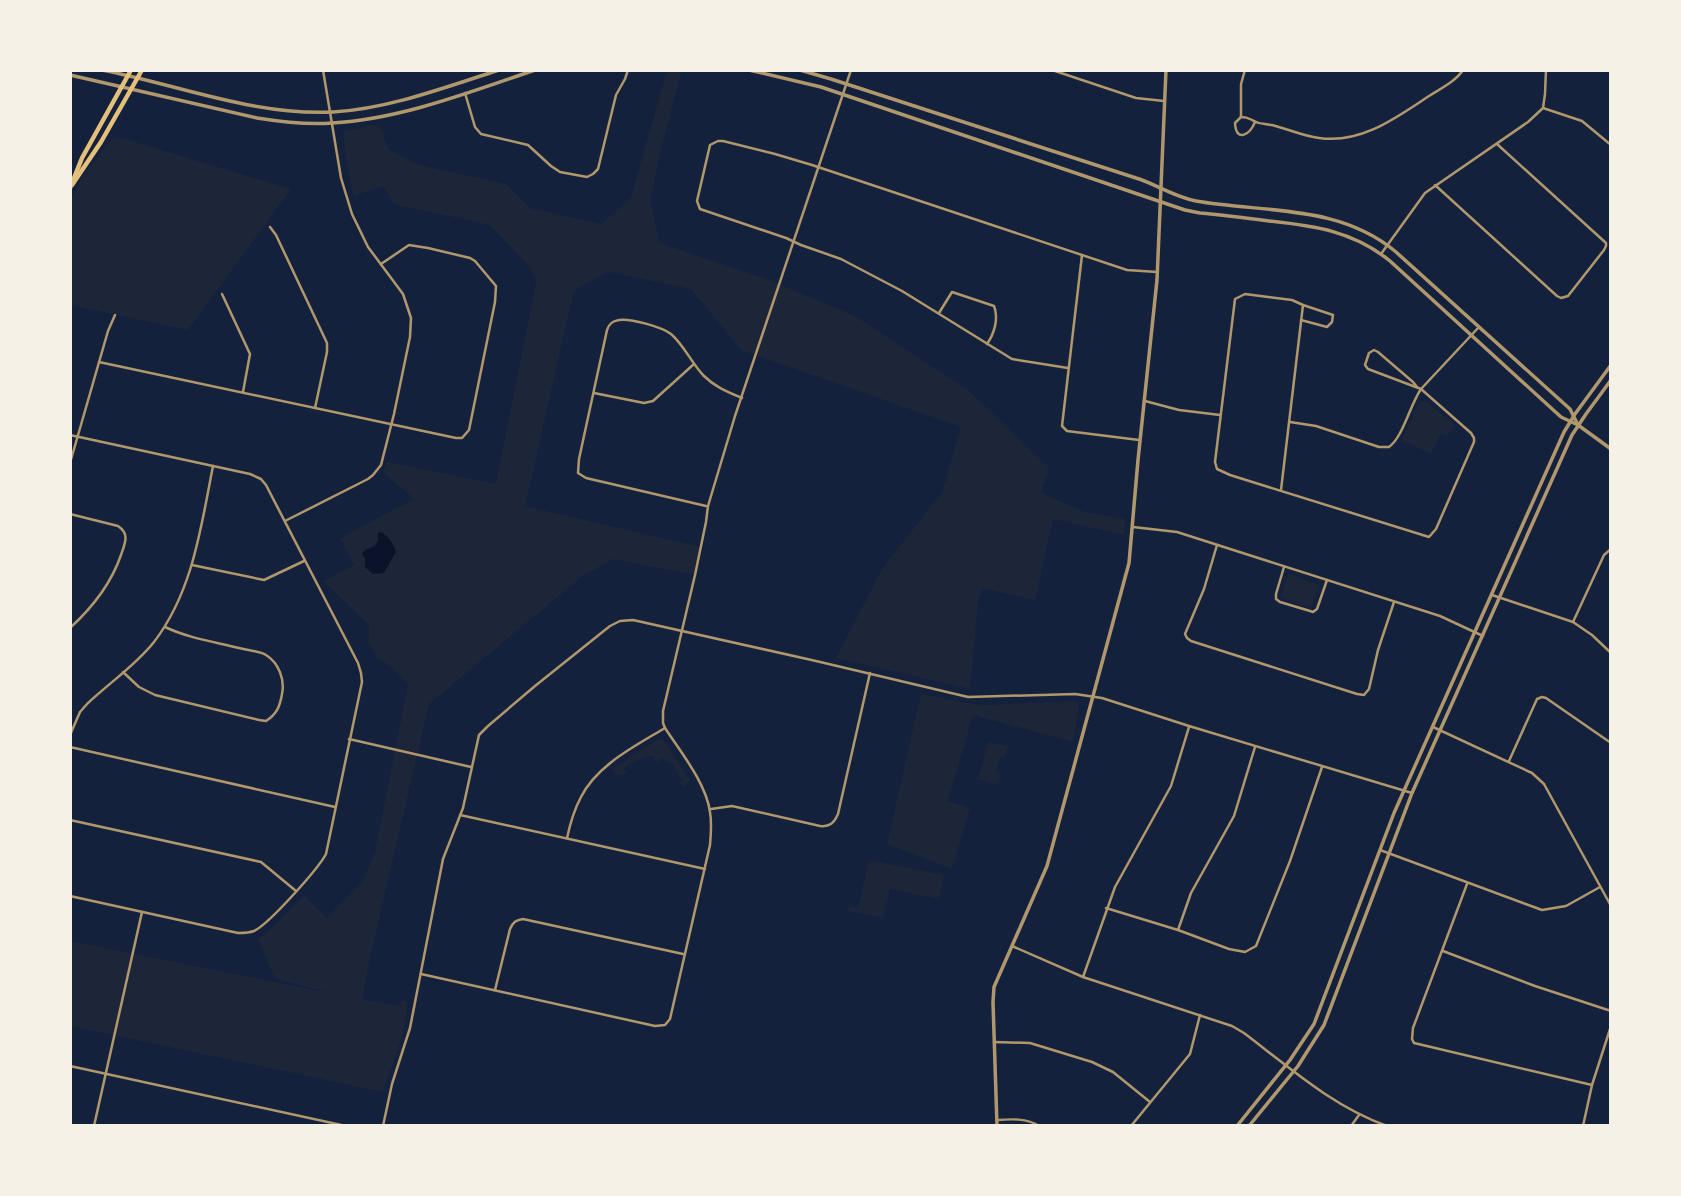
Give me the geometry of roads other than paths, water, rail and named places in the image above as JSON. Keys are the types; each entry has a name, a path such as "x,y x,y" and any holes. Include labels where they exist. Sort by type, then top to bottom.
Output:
{"main road":[{"path":"71,187 101,142 142,70"},
{"path":"71,187 82,158 130,73"}],"street":[{"path":"102,70 130,73 138,78 260,107 330,112 393,102 499,70"},
{"path":"285,520 373,475 380,465 407,353 411,318 403,294 368,247 352,214 342,181 323,70"},
{"path":"70,75 229,113 299,123 332,123 410,109 535,70"},
{"path":"465,93 475,127 481,134 526,144 557,171 584,177 590,176 598,169 616,95 628,70"},
{"path":"748,70 843,94 1185,210 1321,227 1350,237 1381,254 1561,417 1578,425 1611,449"},
{"path":"800,70 1122,173 1193,201 1325,217 1355,227 1387,245 1570,410 1578,425"},
{"path":"421,974 655,1026 665,1025 672,1015 711,838 710,810 698,780 664,728 663,711 697,567 708,506 851,70"},
{"path":"1052,70 1136,98 1164,102"},
{"path":"1068,75 1070,70"},
{"path":"997,1126 994,987 1047,866 1128,569 1157,272 1166,70"},
{"path":"1241,117 1241,84 1245,70"},
{"path":"1256,122 1252,131 1245,135 1241,135 1235,128 1235,123 1241,117 1250,117 1256,122 1318,138 1362,134 1391,121 1446,85 1463,70"},
{"path":"1381,254 1425,193 1528,122 1543,108 1546,70"},
{"path":"1543,108 1582,121 1611,145"},
{"path":"1068,368 1012,359 902,291 850,264 705,211 697,206 696,201 708,148 713,142 723,141 775,154 1130,271 1157,272"},
{"path":"1435,185 1557,296 1568,296 1604,250 1606,243 1497,144"},
{"path":"270,227 327,342 315,408"},
{"path":"99,362 462,438 469,430 497,290 494,283 470,258 428,248 409,245 381,264"},
{"path":"1082,255 1062,426 1079,433 1140,440"},
{"path":"939,313 952,292 994,306 996,317 993,335 987,344"},
{"path":"222,294 250,354 243,392"},
{"path":"1301,320 1327,327 1332,322 1333,315 1292,299 1245,294 1235,299 1220,415 1215,463 1217,469 1429,537 1436,529 1474,438 1413,382 1378,352 1374,350 1369,353 1365,365 1368,369 1419,388"},
{"path":"1281,490 1303,305"},
{"path":"70,463 115,315"},
{"path":"708,506 580,475 578,464 607,330 612,322 618,320 654,326 666,331 705,377 742,398"},
{"path":"1290,422 1316,426 1386,448 1392,446 1419,388 1479,327"},
{"path":"594,393 644,403 653,401 694,364"},
{"path":"1237,1126 1304,1041 1318,1013 1404,791 1475,632 1570,422 1611,365"},
{"path":"1249,1126 1294,1072 1314,1043 1328,1015 1412,793 1578,425 1611,380"},
{"path":"1144,401 1180,410 1220,415"},
{"path":"70,435 252,474 261,479 285,520 361,673 360,691 324,858 263,925 253,931 238,933 70,896"},
{"path":"70,735 84,707 141,656 165,627 192,565 213,466"},
{"path":"70,514 118,526 125,531 126,536 117,568 109,582 70,628"},
{"path":"1132,527 1174,531 1440,616 1483,636"},
{"path":"1217,545 1185,634 1190,640 1220,651 1364,695 1368,691 1394,602"},
{"path":"1573,622 1604,555 1611,549"},
{"path":"192,565 264,580 304,561"},
{"path":"1284,567 1276,599 1312,612 1318,608 1327,580"},
{"path":"1492,595 1573,622 1611,653"},
{"path":"383,1126 392,1084 407,1039 443,859 460,815 477,741 484,729 535,686 610,626 620,621 633,620 974,698 1072,694 1093,696 1412,793"},
{"path":"123,672 150,694 266,721 277,711 283,681 281,673 265,655 165,627"},
{"path":"710,810 732,806 820,826 832,824 838,814 870,673"},
{"path":"1509,761 1537,699 1542,697 1611,743"},
{"path":"1083,977 1115,887 1171,786 1189,726"},
{"path":"1433,727 1509,761 1532,773 1544,784 1611,906"},
{"path":"567,838 575,810 591,782 611,762 664,728"},
{"path":"349,739 471,767"},
{"path":"1178,930 1191,893 1234,816 1255,746"},
{"path":"70,747 335,807"},
{"path":"1107,908 1229,948 1245,952 1256,946 1290,862 1322,767"},
{"path":"460,815 705,869"},
{"path":"70,820 261,862 296,891"},
{"path":"1380,850 1542,911 1566,906 1600,887"},
{"path":"1467,884 1412,1034 1414,1043 1592,1086"},
{"path":"94,1126 142,912"},
{"path":"495,990 510,929 519,919 684,955"},
{"path":"1012,946 1083,977 1238,1028 1324,1094 1359,1115 1387,1126"},
{"path":"1443,951 1611,1011"},
{"path":"1131,1126 1190,1054 1200,1015"},
{"path":"1583,1126 1592,1086 1611,1026"},
{"path":"994,1042 1030,1043 1092,1062 1113,1072 1150,1102"},
{"path":"70,1066 346,1126"},
{"path":"1351,1126 1359,1115"},
{"path":"997,1120 1021,1119 1039,1126"}]}
